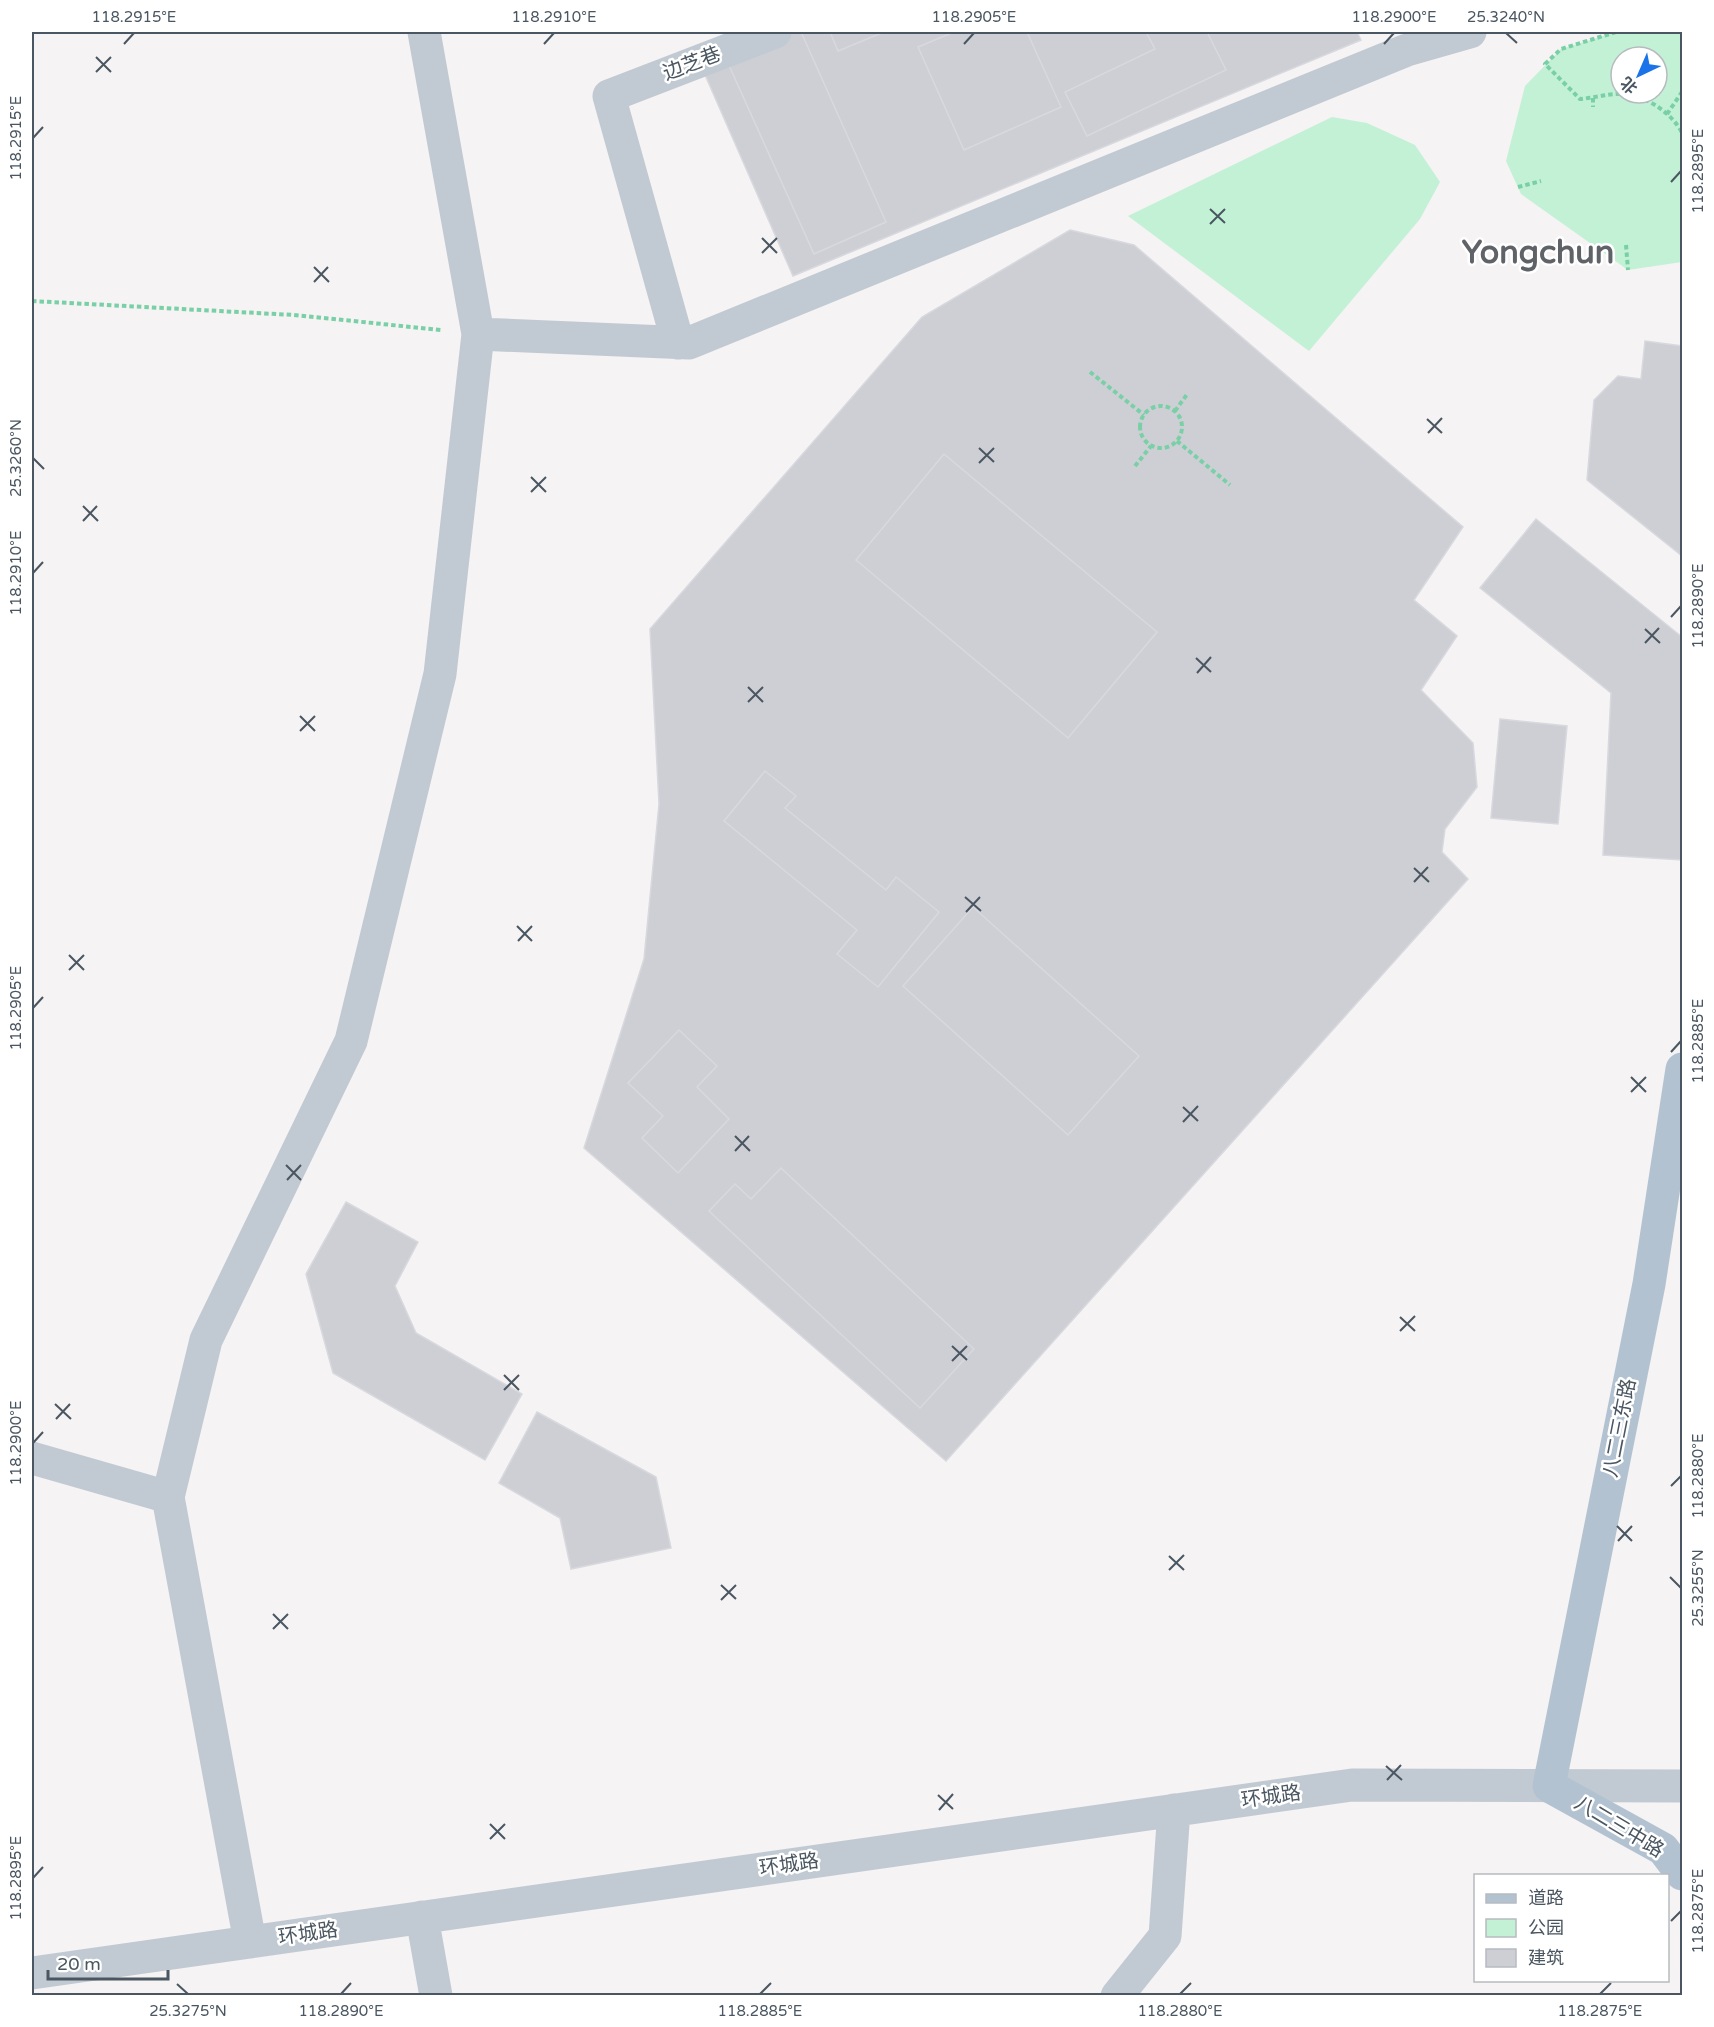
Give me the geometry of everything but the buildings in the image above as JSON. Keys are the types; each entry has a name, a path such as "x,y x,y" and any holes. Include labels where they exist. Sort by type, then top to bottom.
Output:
{"main road":[{"name":"八二三东路","path":"1549,1786 1649,1284 1683,1069"},
{"name":"八二三中路","path":"1549,1786 1663,1849 1683,1875"}],"street":[{"path":"250,1942 168,1497 206,1340 351,1041 440,674 478,334 424,32"},
{"name":"边芝巷","path":"678,343 609,96 775,32"},
{"path":"478,334 689,343 1403,41 1470,32"},
{"path":"32,1458 168,1497"},
{"name":"环城路","path":"32,1973 1352,1785 1683,1786"},
{"path":"1116,1995 1165,1936 1174,1810"},
{"path":"422,1917 436,1995"}],"path":[{"path":"1616,32 1561,48 1545,64 1580,99 1621,93 1653,104 1677,122 1683,132"},
{"path":"1666,114 1683,92"},
{"path":"1593,98 1593,107"},
{"path":"1518,187 1541,181"},
{"path":"1626,244 1628,270"},
{"path":"32,302 294,315 478,334"},
{"path":"1090,372 1144,415"},
{"path":"1175,411 1188,393"},
{"path":"1155,407 1169,407 1175,411 1182,422 1181,436 1165,448 1151,446 1142,435 1141,421 1144,415 1155,407"},
{"path":"1177,441 1230,485"},
{"path":"1135,466 1151,446"}],"green space":[{"path":"1616,32 1682,32 1682,262 1628,270 1521,194 1506,161 1525,86 1561,49"},
{"path":"1332,117 1367,123 1415,145 1440,182 1420,219 1309,351 1128,216"}],"district":[{"name":"Yongchun","path":"1538,253"}]}
